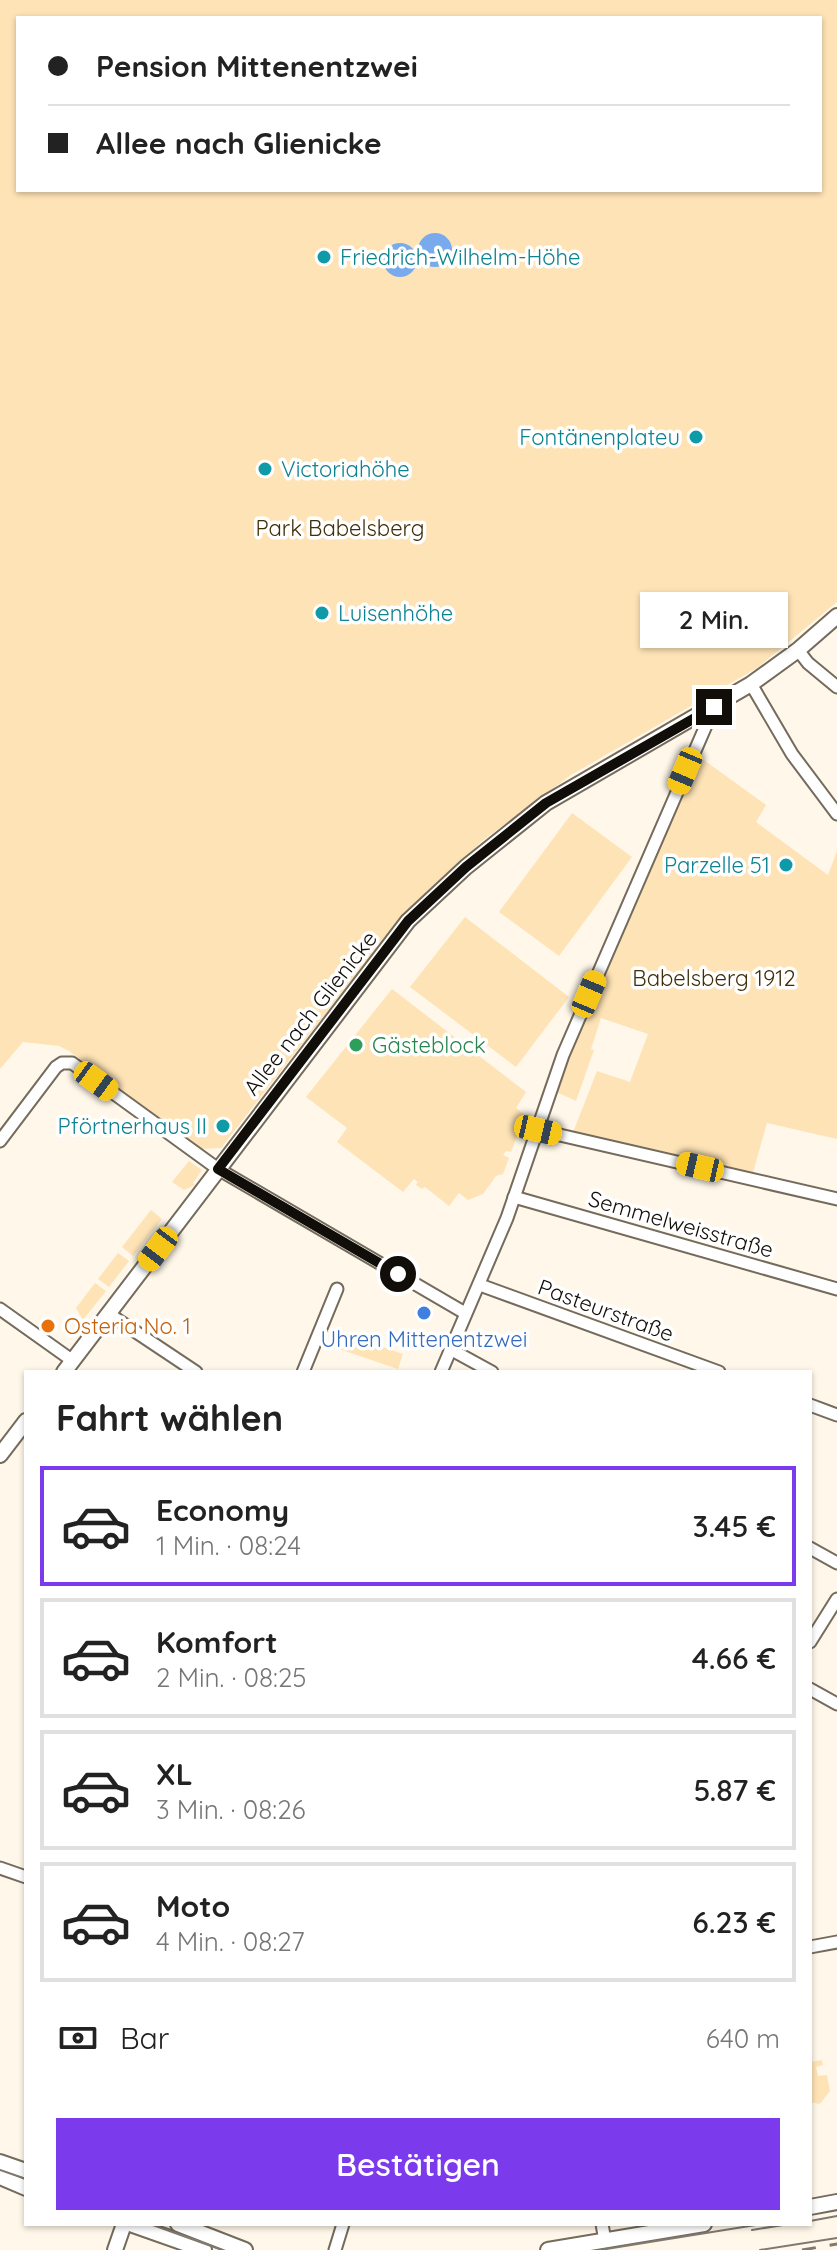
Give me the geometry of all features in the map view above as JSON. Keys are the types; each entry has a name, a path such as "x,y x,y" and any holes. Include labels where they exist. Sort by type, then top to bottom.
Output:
{"street":[{"name":"Allee nach Glienicke","path":"68,1366 408,921 466,867 546,803 751,684 798,650 837,616"},
{"path":"798,650 808,663 837,687"},
{"path":"751,684 792,754 837,814"},
{"path":"442,1370 480,1285 514,1197 563,1055 714,707"},
{"path":"0,1141 56,1067 68,1063 218,1169 465,1313"},
{"path":"538,1130 837,1199"},
{"name":"Semmelweisstraße","path":"514,1197 837,1289"},
{"name":"Pasteurstraße","path":"480,1285 714,1370"},
{"path":"304,1370 337,1289"},
{"path":"0,1309 68,1366"},
{"path":"109,1314 193,1370"},
{"path":"450,1349 488,1370"},
{"path":"812,1406 837,1415"},
{"path":"0,1455 24,1424"},
{"path":"812,1549 837,1563"},
{"path":"812,1639 837,1599"},
{"path":"812,1690 837,1704"},
{"path":"0,1868 24,1876"},
{"path":"812,1947 837,1942"},
{"path":"0,2162 24,2170"},
{"path":"0,2177 24,2187"},
{"path":"812,2207 837,2202"},
{"path":"115,2250 126,2226"},
{"path":"133,2226 204,2250"},
{"path":"183,2226 245,2250"},
{"path":"335,2250 342,2226"},
{"path":"602,2226 605,2241"},
{"path":"548,2250 692,2226"}],"green space":[{"name":"Park Babelsberg","path":"0,0 837,0 837,602 757,668 571,775 482,841 394,926 221,1148 199,1149 69,1051 59,1046 23,1042 0,1069"},
{"name":"Babelsberg 1912","path":"697,755 766,805 756,822 828,875 837,851 837,1139 767,1123 752,1176 572,1135 597,1071 630,1082 648,1034 601,1018 591,1049 594,1050 576,1101 552,1090"},
{"path":"572,813 632,857 559,956 499,912"},
{"path":"465,917 569,997 516,1067 410,987"},
{"path":"392,989 526,1092 516,1108 530,1119 517,1136 511,1152 506,1151 503,1155 509,1158 503,1174 496,1176 483,1194 468,1200 459,1193 449,1206 425,1187 422,1189 416,1185 418,1182 414,1179 403,1192 337,1142 347,1128 306,1097"},
{"path":"189,1161 202,1170 193,1183 195,1185 184,1190 172,1182"},
{"path":"151,1210 162,1219 133,1256 122,1247"},
{"path":"118,1253 129,1261 109,1287 98,1279"},
{"path":"95,1283 106,1291 83,1320 76,1308"},
{"path":"344,1334 403,1354 398,1369 339,1349"},
{"path":"822,2060 823,2065 816,2067 818,2076 827,2075 830,2091 820,2104 812,2102 812,2062"}],"water":[{"path":"435,233 447,238 452,250 447,262 435,267 423,262 418,250 423,238"},
{"path":"400,243 412,248 417,260 412,272 400,277 388,272 383,260 388,248"}],"tram line":[{"path":"0,2170 24,2178"},
{"path":"812,2221 837,2216"},
{"path":"156,2226 222,2250"},
{"path":"600,2250 750,2226"},
{"path":"752,2230 777,2226"},
{"path":"760,2250 837,2238"}],"railway":[{"path":"802,2250 837,2244"}],"place":[{"name":"Friedrich-Wilhelm-Höhe","path":"324,257"},
{"name":"Fontänenplateu","path":"696,437"},
{"name":"Victoriahöhe","path":"265,469"},
{"name":"Luisenhöhe","path":"322,613"},
{"name":"Parzelle 51","path":"786,865"},
{"name":"Gästeblock","path":"356,1045"},
{"name":"Pförtnerhaus II","path":"223,1126"},
{"name":"Uhren Mittenentzwei","path":"424,1313"},
{"name":"Osteria No. 1","path":"48,1326"}],"route":[{"path":"398,1274 218,1169 408,921 466,867 546,803 714,707"}]}
